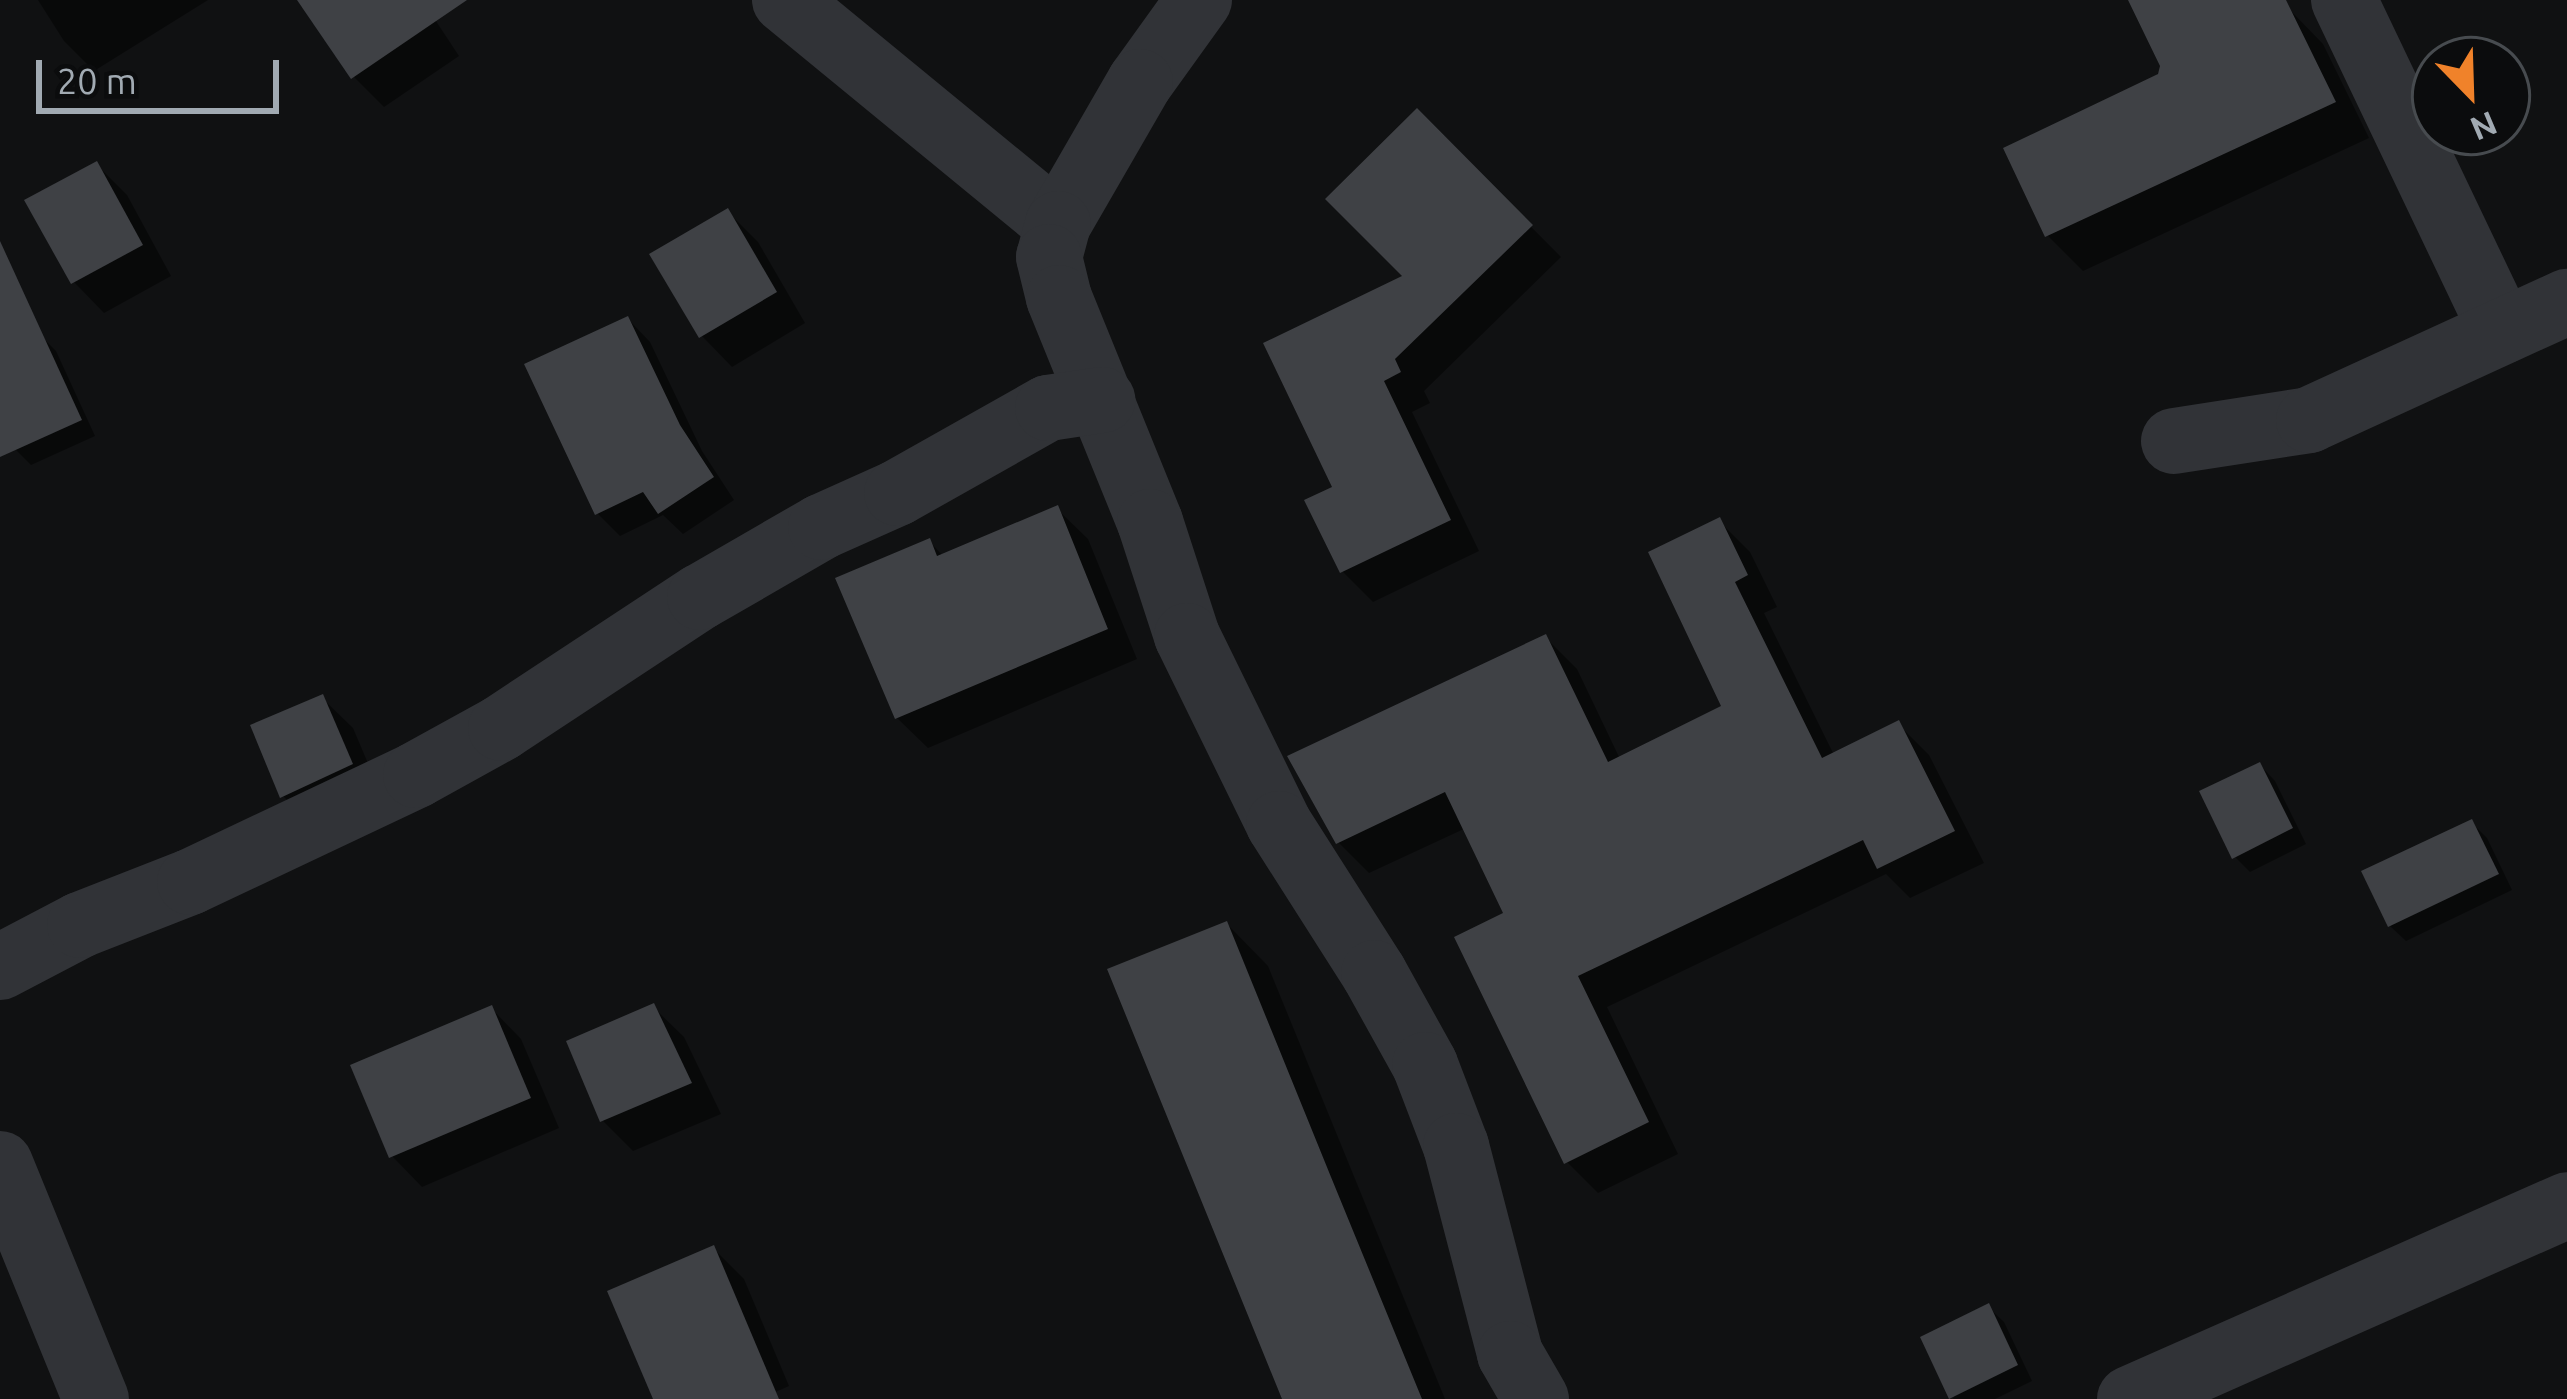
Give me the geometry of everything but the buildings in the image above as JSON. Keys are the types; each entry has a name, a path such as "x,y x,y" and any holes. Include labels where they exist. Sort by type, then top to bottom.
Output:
{"street":[{"path":"785,0 1058,224"},
{"path":"1199,0 1140,82 1058,224 1048,257 1059,298 1150,521 1187,636 1279,824 1425,1065 1456,1145 1510,1354 1536,1399"},
{"path":"2344,0 2502,331"},
{"path":"2174,441 2309,421 2567,302"},
{"path":"0,967 80,925 190,882 396,785 501,728 700,597 820,527 897,493 1048,408 1102,400"},
{"path":"0,1164 96,1399"},
{"path":"2130,1399 2567,1205"}]}
